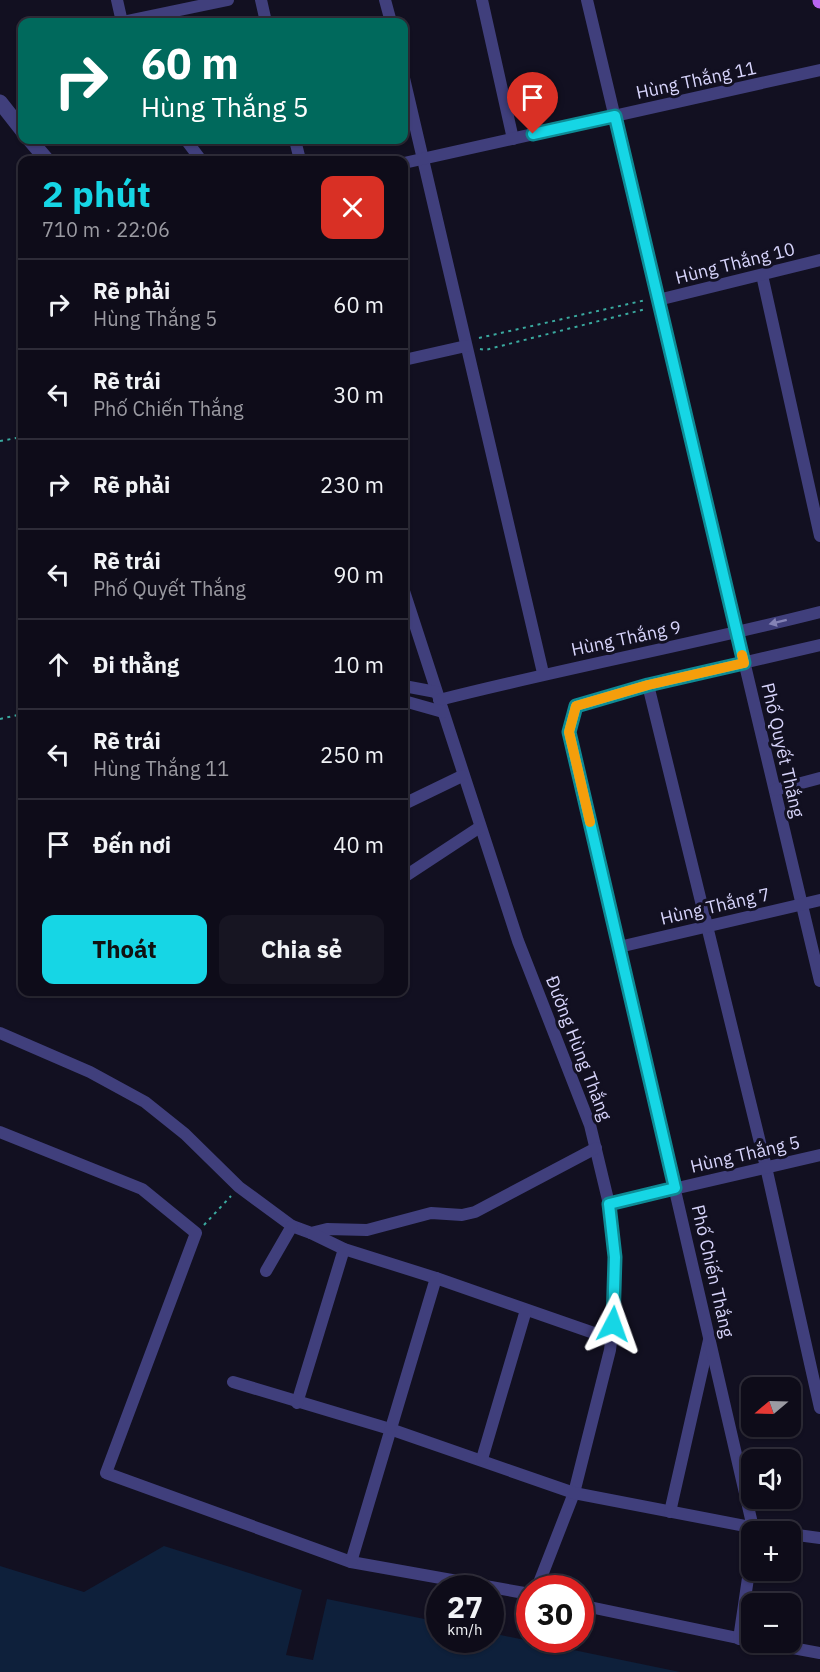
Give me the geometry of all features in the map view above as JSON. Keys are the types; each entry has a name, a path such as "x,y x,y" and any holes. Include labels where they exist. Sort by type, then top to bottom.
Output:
{"street":[{"path":"117,0 121,18"},
{"path":"141,18 228,0"},
{"path":"261,0 265,18"},
{"path":"385,0 389,18"},
{"path":"482,0 513,138"},
{"name":"Phố Quyết Thắng","path":"587,0 820,981"},
{"name":"Hùng Thắng 11","path":"408,162 820,70"},
{"path":"408,96 543,673"},
{"path":"0,102 18,125"},
{"path":"33,144 44,156"},
{"name":"Hùng Thắng 10","path":"658,300 820,260"},
{"path":"762,275 820,536"},
{"path":"408,359 466,346"},
{"name":"Đường Hùng Thắng","path":"0,1033 90,1072 145,1102 185,1134 239,1187 292,1226 311,1233 323,1230 376,1229 431,1213 462,1215 475,1212 596,1148 590,1125 518,941 462,776 408,604"},
{"name":"Hùng Thắng 9","path":"439,701 543,673 737,633 820,612"},
{"path":"820,645 648,685 766,1167 820,1408"},
{"name":"Phố Chiến Thắng","path":"648,685 576,706 569,732 753,1521"},
{"path":"408,688 439,701"},
{"path":"408,701 439,701"},
{"path":"408,802 462,776"},
{"path":"775,790 820,778"},
{"path":"408,874 480,827"},
{"name":"Hùng Thắng 7","path":"619,947 820,900"},
{"path":"0,1132 142,1189 196,1233 105,1473 351,1562 516,1591"},
{"path":"542,1575 574,1493 611,1339 615,1308 615,1267 609,1204 596,1148"},
{"name":"Hùng Thắng 5","path":"609,1204 820,1155"},
{"path":"267,1271 292,1226"},
{"path":"311,1233 344,1249 436,1278 611,1339"},
{"path":"297,1403 344,1249"},
{"path":"351,1562 436,1278"},
{"path":"482,1460 526,1310"},
{"path":"670,1512 710,1338"},
{"path":"233,1382 390,1429 574,1493 741,1527"},
{"path":"801,1535 820,1538"},
{"path":"738,1639 747,1581"},
{"path":"594,1608 741,1639"},
{"path":"801,1650 820,1653"}],"path":[{"path":"466,346 483,336 639,300 658,300"},
{"path":"466,346 485,350 642,312 658,300"},
{"path":"0,441 18,438"},
{"path":"0,719 18,715"},
{"path":"196,1233 239,1187"}],"water":[{"path":"164,1546 302,1590 286,1655 313,1660 327,1599 426,1619 426,1653 504,1653 504,1636 516,1638 516,1653 588,1653 680,1672 0,1672 0,1566 84,1592"}],"slow traffic":[{"path":"590,822 569,732 570,721 576,706 648,685 744,663 742,655"}],"route":[{"path":"533,134 615,116 744,663 648,685 576,706 570,721 569,732 675,1188 609,1204 615,1257 613,1324"}]}
